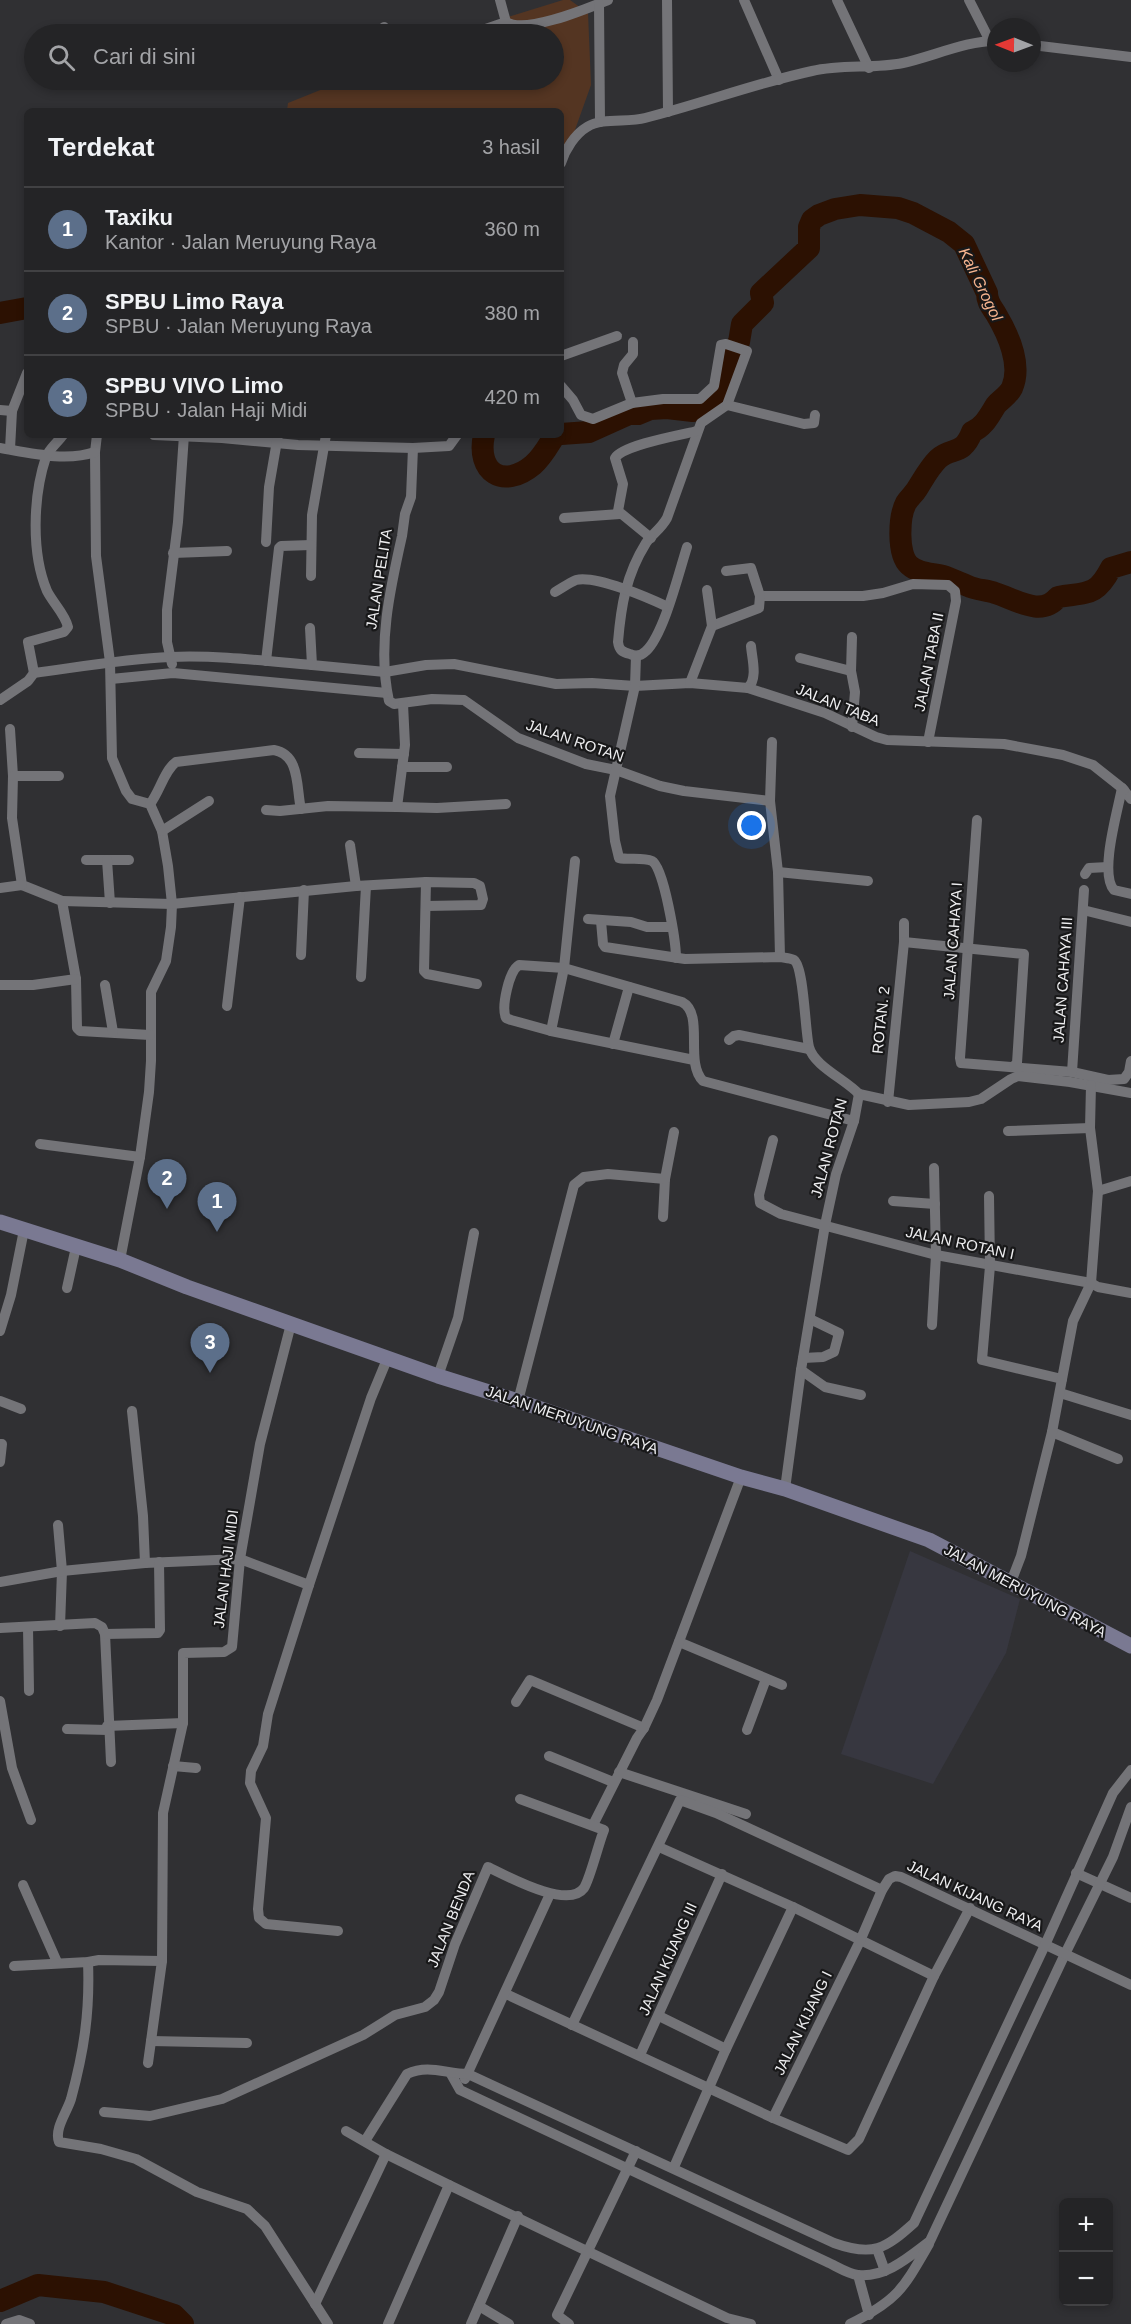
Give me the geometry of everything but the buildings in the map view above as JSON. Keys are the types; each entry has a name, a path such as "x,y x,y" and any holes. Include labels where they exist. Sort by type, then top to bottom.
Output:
{"main road":[{"name":"JALAN MERUYUNG RAYA","path":"0,1222 120,1260 187,1287 438,1376 741,1477 785,1489 928,1540 1131,1646"}],"street":[{"path":"500,0 506,22 510,24"},
{"path":"667,0 668,112"},
{"path":"744,0 779,80"},
{"path":"837,0 869,68"},
{"path":"969,0 987,31"},
{"path":"532,24 571,14 604,2 600,122"},
{"path":"500,24 506,22"},
{"path":"564,155 577,135 588,126 600,122 636,120 814,70 869,68 927,58 987,43"},
{"path":"1041,46 1131,57"},
{"path":"564,355 617,336"},
{"path":"632,403 622,373 624,365 633,354 633,342"},
{"path":"687,547 668,607 649,648 636,656 623,652 618,645 624,589 646,542 662,528 697,431 700,399 714,386 719,347 726,344 745,349 747,353 727,405"},
{"path":"24,381 12,411 5,448 47,455 74,456 96,452"},
{"path":"564,390 586,418 603,417 632,403 663,399 699,411 727,405 804,424 814,423 815,415"},
{"path":"0,410 12,411"},
{"path":"651,538 620,514 618,508 623,484 615,460 616,455 655,441 697,431"},
{"path":"0,700 28,681 34,673 28,642 64,632 68,627 48,592 38,555 35,520 47,455 61,438"},
{"path":"97,438 96,556 110,662 111,746 116,771 126,791 132,799 150,804"},
{"path":"173,673 167,642 167,610 178,522 184,438"},
{"path":"222,438 325,441 413,448 449,446 455,438"},
{"path":"266,542 269,487 278,439"},
{"path":"311,576 312,515 325,441"},
{"name":"JALAN PELITA","path":"387,693 385,672 388,605 402,537 402,526 411,497 413,448"},
{"path":"564,518 620,514"},
{"path":"266,661 279,548 310,545"},
{"path":"173,553 227,551"},
{"path":"712,626 757,610 760,605 760,596 751,568 726,571"},
{"path":"555,592 580,580 624,589 668,607"},
{"name":"JALAN TABA II","path":"760,596 843,596 883,593 913,584 948,585 955,591 956,601 922,742"},
{"path":"690,683 712,626 707,590"},
{"path":"310,628 312,665"},
{"path":"852,637 851,672 855,692 852,727"},
{"path":"748,688 753,683 754,677 751,646"},
{"path":"636,656 635,686 610,796 618,856 621,859 649,860 657,865 666,897 676,958"},
{"name":"JALAN TABA","path":"34,673 110,662 171,657 266,661 385,672 426,665 454,664 556,684 592,683 635,686 690,683 748,688 815,709 852,727 887,740 922,742"},
{"path":"800,658 851,672"},
{"path":"111,680 173,673 387,693 391,703 403,704 404,754 397,807"},
{"name":"JALAN ROTAN","path":"403,704 432,699 464,700 518,738 586,764 616,770 660,786 684,791 770,801"},
{"path":"10,729 13,776 12,818 22,885"},
{"path":"772,742 770,801 778,872 780,957"},
{"path":"922,742 1004,744 1063,755 1093,765 1128,794 1108,867 1111,886 1114,890 1131,894"},
{"path":"150,804 158,794 171,766 176,762 274,750 284,753 292,763 301,809"},
{"path":"359,753 404,754"},
{"path":"402,767 447,767"},
{"path":"13,776 59,776"},
{"path":"162,831 209,801"},
{"path":"120,1260 140,1157 150,1072 151,992 165,962 171,927 172,904 162,831 150,804"},
{"path":"266,810 321,807 437,808 506,804"},
{"path":"0,819 12,818"},
{"name":"JALAN CAHAYA I","path":"977,820 960,1058 962,1063 1014,1066"},
{"path":"350,845 361,886 361,976"},
{"path":"86,860 129,860"},
{"path":"107,860 110,903"},
{"path":"551,1031 564,968 575,861"},
{"path":"1085,874 1089,868 1108,867"},
{"path":"778,872 868,881"},
{"path":"0,888 22,885 62,901 172,904 304,890 426,882 476,883 480,886 483,902 480,905 426,906"},
{"path":"426,882 424,972 477,984"},
{"path":"301,955 304,890"},
{"name":"JALAN CAHAYA III","path":"1072,1072 1084,890"},
{"path":"227,1006 240,897"},
{"path":"62,901 76,979 77,1028 150,1035"},
{"path":"1083,910 1131,922"},
{"path":"588,919 631,922 647,927 672,927"},
{"path":"601,921 605,947 676,958 780,957 792,959 796,962 801,978 809,1048 819,1064 850,1084 859,1094"},
{"name":"ROTAN. 2","path":"888,1102 904,923"},
{"path":"904,942 1024,954 1017,1063 1014,1066 1072,1072 1108,1080 1124,1079 1129,1072 1131,1061"},
{"path":"694,1060 551,1031 506,1018 504,1011 511,974 515,967 523,964 564,968 688,1005 692,1013 694,1060 698,1077 703,1081 854,1121"},
{"path":"0,985 33,985 76,979"},
{"path":"105,985 113,1032"},
{"path":"613,1044 629,987"},
{"path":"729,1040 739,1035 809,1048"},
{"name":"JALAN ROTAN","path":"785,1489 801,1370 825,1225 836,1174 854,1121 859,1094 909,1105 969,1102 981,1099 1011,1078 1018,1076 1091,1085 1131,1093"},
{"path":"1011,1582 1021,1556 1052,1432 1073,1321 1091,1282 1098,1191 1090,1128 1091,1085"},
{"path":"1008,1131 1090,1128"},
{"path":"663,1217 665,1179 674,1132"},
{"name":"JALAN ROTAN I","path":"773,1140 759,1195 760,1203 781,1214 936,1255 1091,1282 1098,1287 1131,1293"},
{"path":"40,1144 140,1157"},
{"path":"932,1325 936,1255 934,1168"},
{"path":"518,1401 574,1185 584,1177 608,1174 665,1179"},
{"path":"1098,1191 1131,1181"},
{"path":"990,1196 990,1266 982,1360 1062,1379"},
{"path":"893,1201 935,1204"},
{"path":"0,1331 11,1295 24,1230"},
{"path":"438,1376 458,1318 474,1233"},
{"path":"67,1288 76,1247"},
{"path":"803,1358 824,1357 834,1352 840,1333 810,1319"},
{"name":"JALAN HAJI MIDI","path":"147,2063 162,1961 163,1813 183,1723 183,1653 224,1652 232,1647 240,1559 260,1444 291,1324"},
{"path":"338,1931 266,1924 259,1918 266,1818 250,1782 251,1771 263,1746 268,1714 309,1585 371,1398 388,1357"},
{"path":"801,1370 825,1387 861,1395"},
{"path":"1060,1393 1131,1415"},
{"path":"0,1401 21,1409"},
{"path":"132,1412 143,1516 145,1563"},
{"path":"1052,1432 1118,1459"},
{"path":"0,1444 2,1444 0,1462"},
{"path":"520,1799 593,1825 616,1777 644,1728 741,1477"},
{"path":"58,1525 62,1571 60,1626"},
{"path":"0,1571 0,1581 62,1571 145,1563 240,1559 309,1585"},
{"path":"105,1634 158,1633 160,1630 159,1562"},
{"path":"0,1628 95,1623 102,1627 105,1634 111,1762"},
{"path":"28,1628 28,1691"},
{"path":"679,1642 782,1685"},
{"path":"747,1730 766,1679"},
{"path":"516,1702 530,1680 644,1728"},
{"path":"0,1701 12,1768 31,1820"},
{"path":"68,1729 183,1723"},
{"path":"549,1756 746,1814"},
{"path":"173,1766 196,1768"},
{"path":"451,2074 468,2074 674,2167 834,2243 853,2250 877,2249 894,2241 914,2223 1045,1945 1113,1793 1131,1770"},
{"path":"572,2025 680,1800 716,1813 882,1890 860,1941"},
{"path":"850,2324 891,2301 906,2284 930,2241 1100,1884 1130,1815"},
{"name":"JALAN BENDA","path":"104,2112 150,2116 222,2099 363,2035 395,2015 425,2007 434,2000 439,1992 455,1944 488,1868 550,1894 575,1895 584,1888 604,1830 593,1825"},
{"path":"659,1847 793,1907 934,1976"},
{"path":"1076,1873 1131,1898"},
{"name":"JALAN KIJANG III","path":"640,2055 722,1874"},
{"name":"JALAN KIJANG RAYA","path":"882,1890 889,1879 895,1876 901,1877 1131,1985"},
{"path":"23,1885 57,1962"},
{"path":"460,2090 550,1894"},
{"path":"674,2167 726,2049 793,1907"},
{"path":"506,1994 844,2150 852,2148 859,2139 934,1976 970,1908"},
{"name":"JALAN KIJANG I","path":"774,2118 860,1941"},
{"path":"14,1966 99,1960 162,1961"},
{"path":"88,1962 90,1999 83,2049 70,2102 57,2134 59,2142 136,2158 197,2192 247,2210 265,2226 328,2324"},
{"path":"659,2016 726,2049"},
{"path":"151,2041 247,2043"},
{"path":"365,2141 407,2074 416,2070 443,2069 451,2074 460,2090 858,2275 885,2271 930,2241"},
{"path":"346,2131 386,2154 518,2216 723,2321 751,2324"},
{"path":"569,2324 556,2319 636,2151"},
{"path":"315,2304 386,2154"},
{"path":"388,2324 449,2185"},
{"path":"471,2324 518,2216"},
{"path":"877,2249 885,2271"},
{"path":"858,2275 869,2315"},
{"path":"479,2306 509,2324"},
{"path":"6,2324 19,2320 30,2324"}],"shaded area":[{"path":"563,0 570,0 588,13 591,85 564,161 564,108 287,108 288,103 320,90 564,90 564,24 485,24"},
{"path":"910,1551 1020,1599 1006,1653 933,1784 841,1754"}],"waterway":[{"name":"Kali Grogol","path":"564,434 589,432 629,414 638,414 650,409 693,411 708,404 725,383 728,359 739,342 742,324 763,303 761,293 809,248 809,227 812,220 835,209 860,205 898,208 913,213 949,232 964,244 990,304 1009,340 1015,370 1015,379 1009,393 996,405 983,424 972,432 961,448 943,455 935,462 906,503 900,535 905,560 921,572 943,576 1036,607 1051,603 1058,597 1090,592 1100,584 1111,568 1131,562"},
{"name":"Kali Grogol","path":"0,313 24,309"},
{"name":"Kali Grogol","path":"484,438 484,459 494,473 502,476 512,476 533,465 553,438"},
{"path":"0,2301 38,2285 104,2292 174,2315 183,2324"}],"place":[{"name":"SPBU Limo Raya","path":"167,1209"},
{"name":"Taxiku","path":"217,1232"},
{"name":"SPBU VIVO Limo","path":"210,1373"}]}
